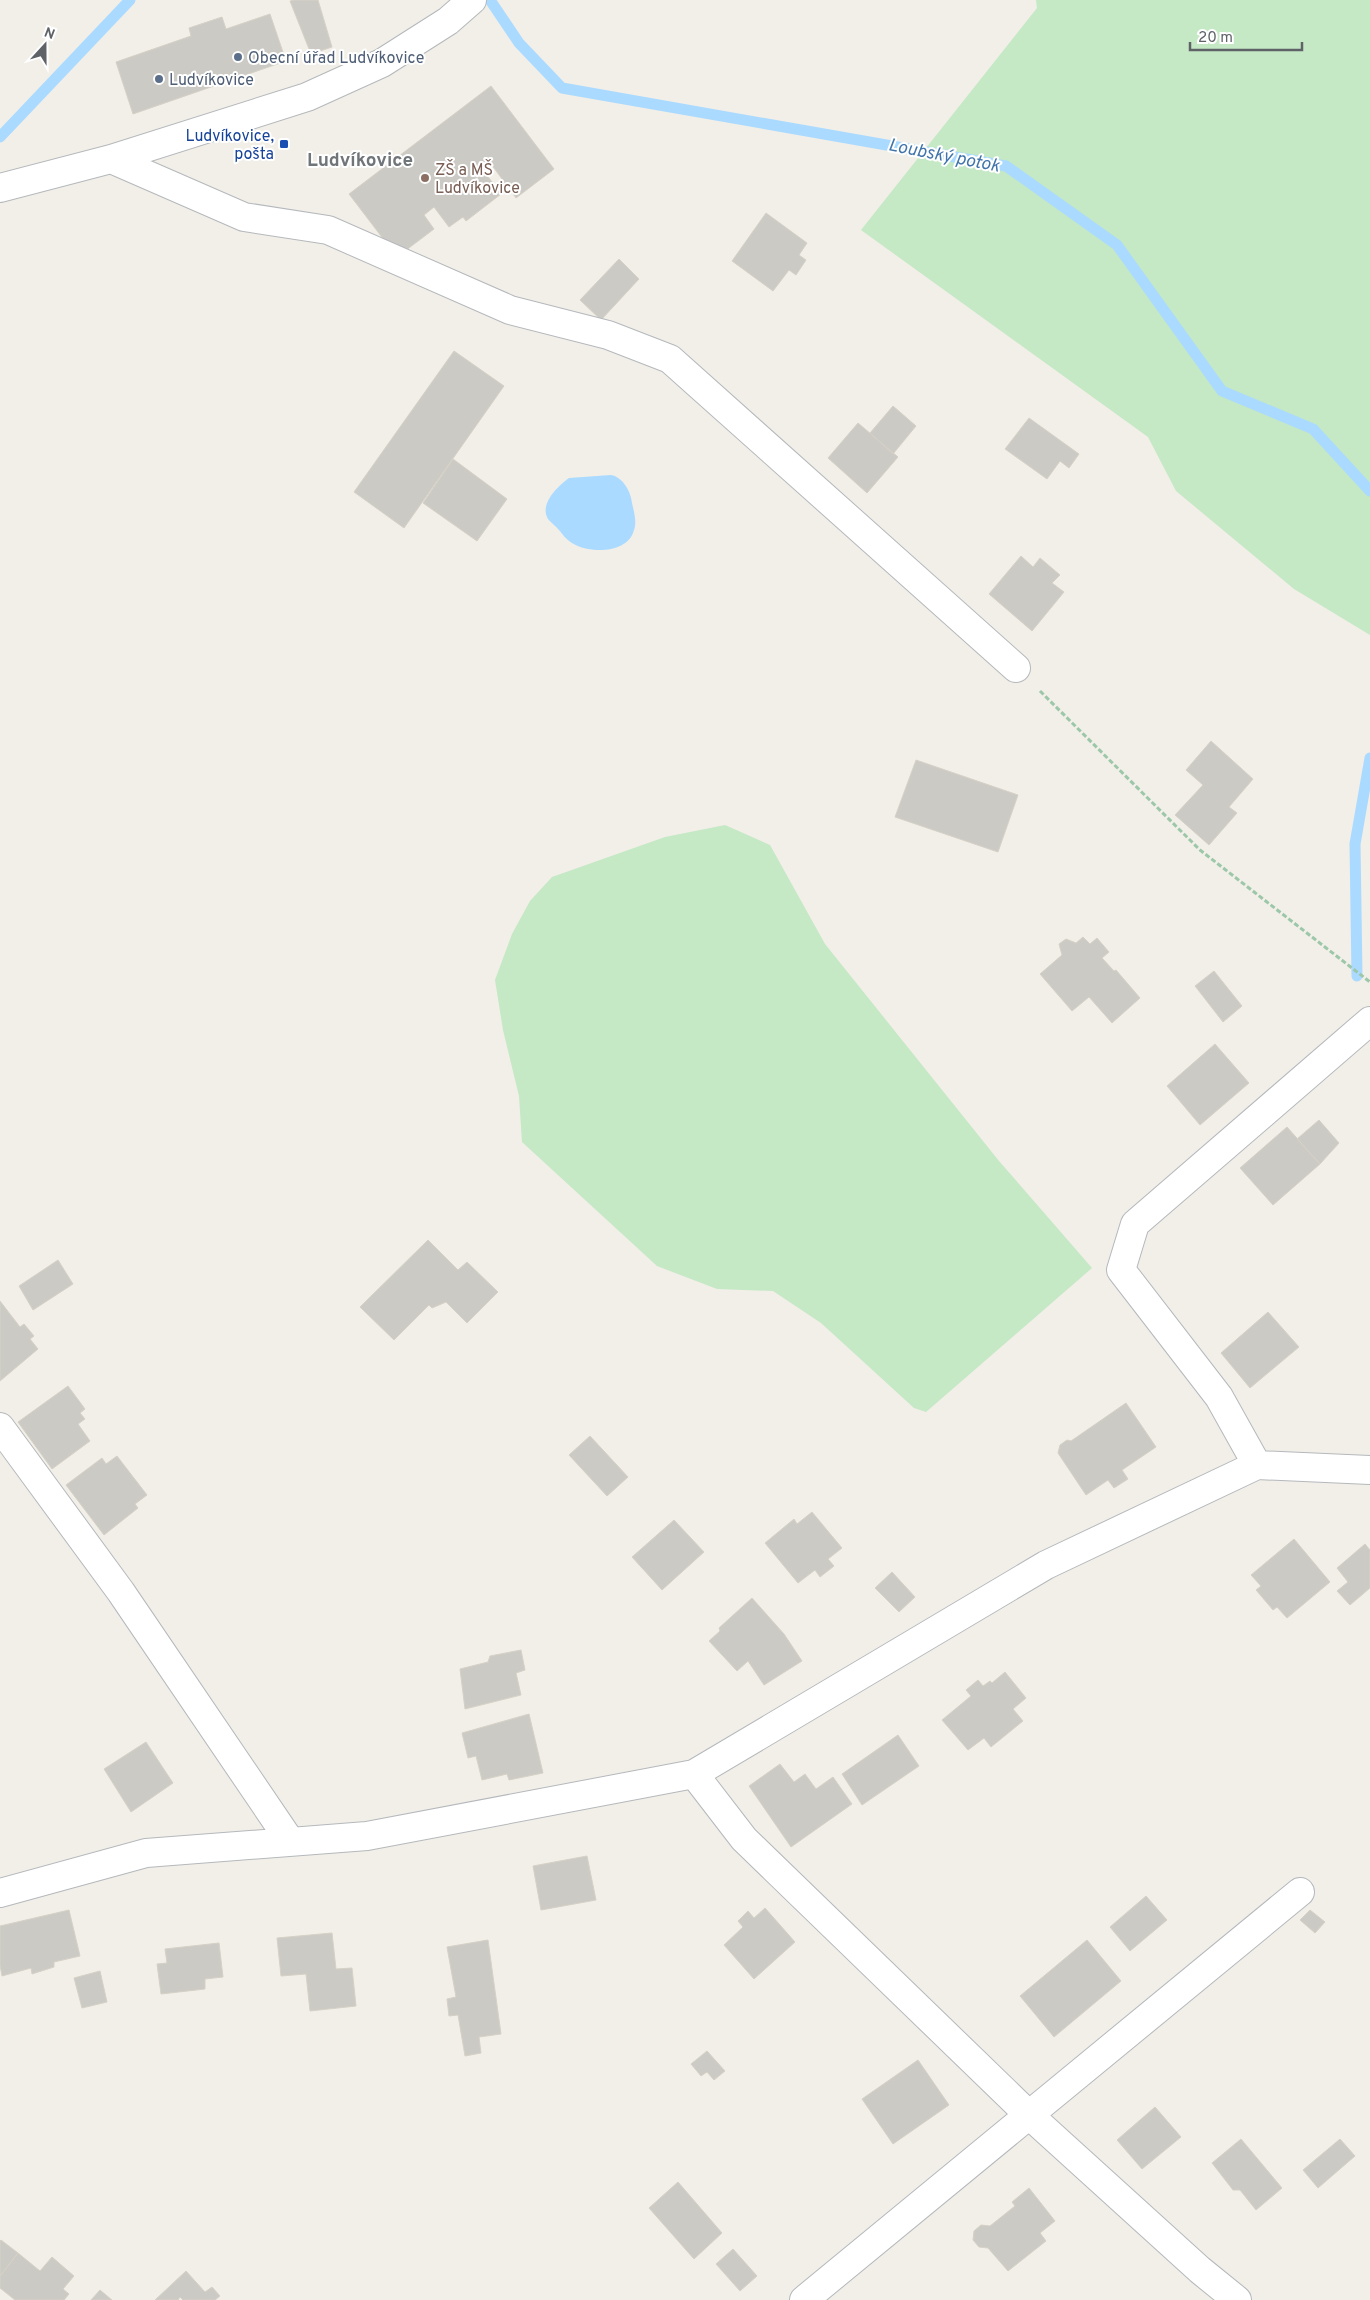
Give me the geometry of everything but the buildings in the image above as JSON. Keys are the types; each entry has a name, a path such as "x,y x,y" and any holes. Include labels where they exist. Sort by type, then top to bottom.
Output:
{"street":[{"path":"0,188 111,159 306,97 382,63 448,21 471,0"},
{"path":"111,159 244,217 328,230 510,310 608,335 670,359 1016,668"},
{"path":"1257,1465 1219,1397 1121,1270 1135,1224 1370,1021"},
{"path":"0,1427 121,1592 290,1842"},
{"path":"0,1893 146,1853 367,1836 694,1774 1046,1565 1257,1465 1370,1470"},
{"path":"694,1774 744,1839 1028,2114 1200,2270 1237,2300"},
{"path":"804,2300 1300,1892"}],"path":[{"path":"1016,668 1200,850 1370,982"}],"green space":[{"path":"1036,0 1370,0 1370,635 1294,589 1176,491 1148,437 861,230 1037,8"},
{"path":"725,825 770,845 825,944 999,1161 1092,1268 926,1412 914,1408 821,1323 773,1291 717,1289 657,1266 522,1142 519,1096 503,1030 495,980 512,934 530,901 552,877 665,837"}],"water":[{"path":"611,475 623,482 630,494 635,520 634,530 624,544 616,548 598,550 579,547 566,538 548,519 546,507 548,502 551,496 569,478"}],"waterway":[{"name":"Loubský potok","path":"0,137 130,0"},
{"name":"Loubský potok","path":"490,0 519,43 562,88 1006,166 1117,245 1222,391 1313,429 1370,491"},
{"path":"1357,976 1355,844 1370,758"}],"place":[{"name":"Obecní úřad Ludvíkovice","path":"238,57"},
{"name":"Ludvíkovice","path":"159,79"},
{"name":"Ludvíkovice, pošta","path":"284,144"},
{"name":"ZŠ a MŠ Ludvíkovice","path":"425,178"}],"district":[{"name":"Ludvíkovice","path":"360,159"}]}
